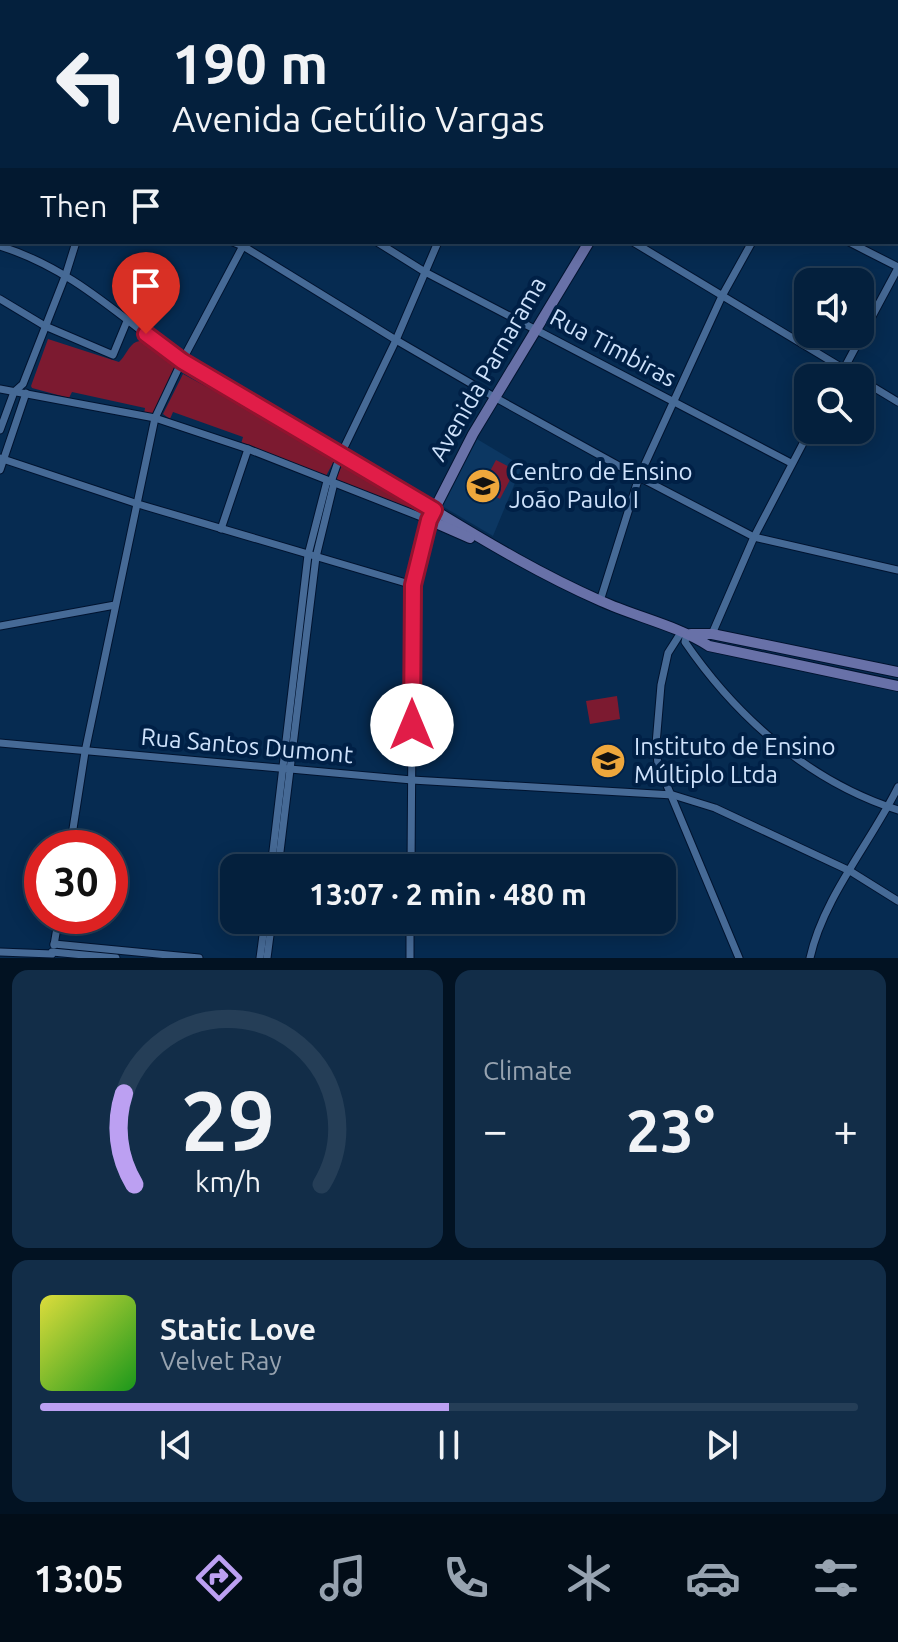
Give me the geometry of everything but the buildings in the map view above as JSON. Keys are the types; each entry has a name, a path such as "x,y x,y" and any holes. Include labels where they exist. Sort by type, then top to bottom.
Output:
{"street":[{"path":"0,430 14,392 23,384 75,244"},
{"path":"73,830 85,752 155,418 244,244 396,340 496,398 754,537 898,570"},
{"name":"Rua Timbiras","path":"380,244 425,272 791,463"},
{"path":"273,854 312,556 331,482 437,244"},
{"name":"Avenida Parnarama","path":"431,515 473,434 588,244"},
{"path":"636,244 836,364"},
{"path":"600,601 639,477 722,296 751,244"},
{"path":"847,364 898,268 853,244"},
{"path":"0,246 66,274 182,361 431,515 547,576 633,615 710,640 786,663 898,686"},
{"path":"0,299 45,326 113,355 127,321"},
{"path":"0,470 26,393 23,384"},
{"path":"874,387 898,402"},
{"path":"0,389 155,418 431,515"},
{"path":"710,640 754,537 802,444"},
{"path":"221,529 248,449"},
{"path":"2,459 138,504 413,585"},
{"path":"411,854 413,585 431,515"},
{"path":"0,626 115,605"},
{"path":"686,632 668,653 657,715 658,764 739,958"},
{"path":"686,632 685,642 700,663 760,729 829,781 898,810"},
{"path":"710,640 788,649 898,672"},
{"path":"786,663 788,649"},
{"name":"Rua Santos Dumont","path":"0,743 412,780 673,795 715,808 850,871 898,901"},
{"path":"279,854 286,770"},
{"path":"810,958 822,920 898,787"},
{"path":"260,958 263,934"},
{"path":"267,958 270,934"},
{"path":"410,934 410,958"},
{"path":"0,952 199,958"},
{"path":"52,952 116,958"}],"shaded area":[{"path":"48,339 119,362 136,342 147,342 164,351 176,364 153,415 144,414 145,408 72,392 69,398 32,388"},
{"path":"183,374 336,457 326,476 241,444 243,437 173,412 170,419 163,414"},
{"name":"Centro de Ensino João Paulo I","path":"477,439 522,466 493,536 442,506"},
{"path":"496,460 515,470 500,499 481,488"},
{"path":"344,462 427,509 424,514 334,481"},
{"path":"617,696 620,719 590,724 586,701"}],"place":[{"name":"Centro de Ensino João Paulo I","path":"483,486"},
{"name":"Instituto de Ensino Múltiplo Ltda","path":"608,761"}],"route":[{"path":"146,334 182,361 434,510 413,585 412,725"}]}
